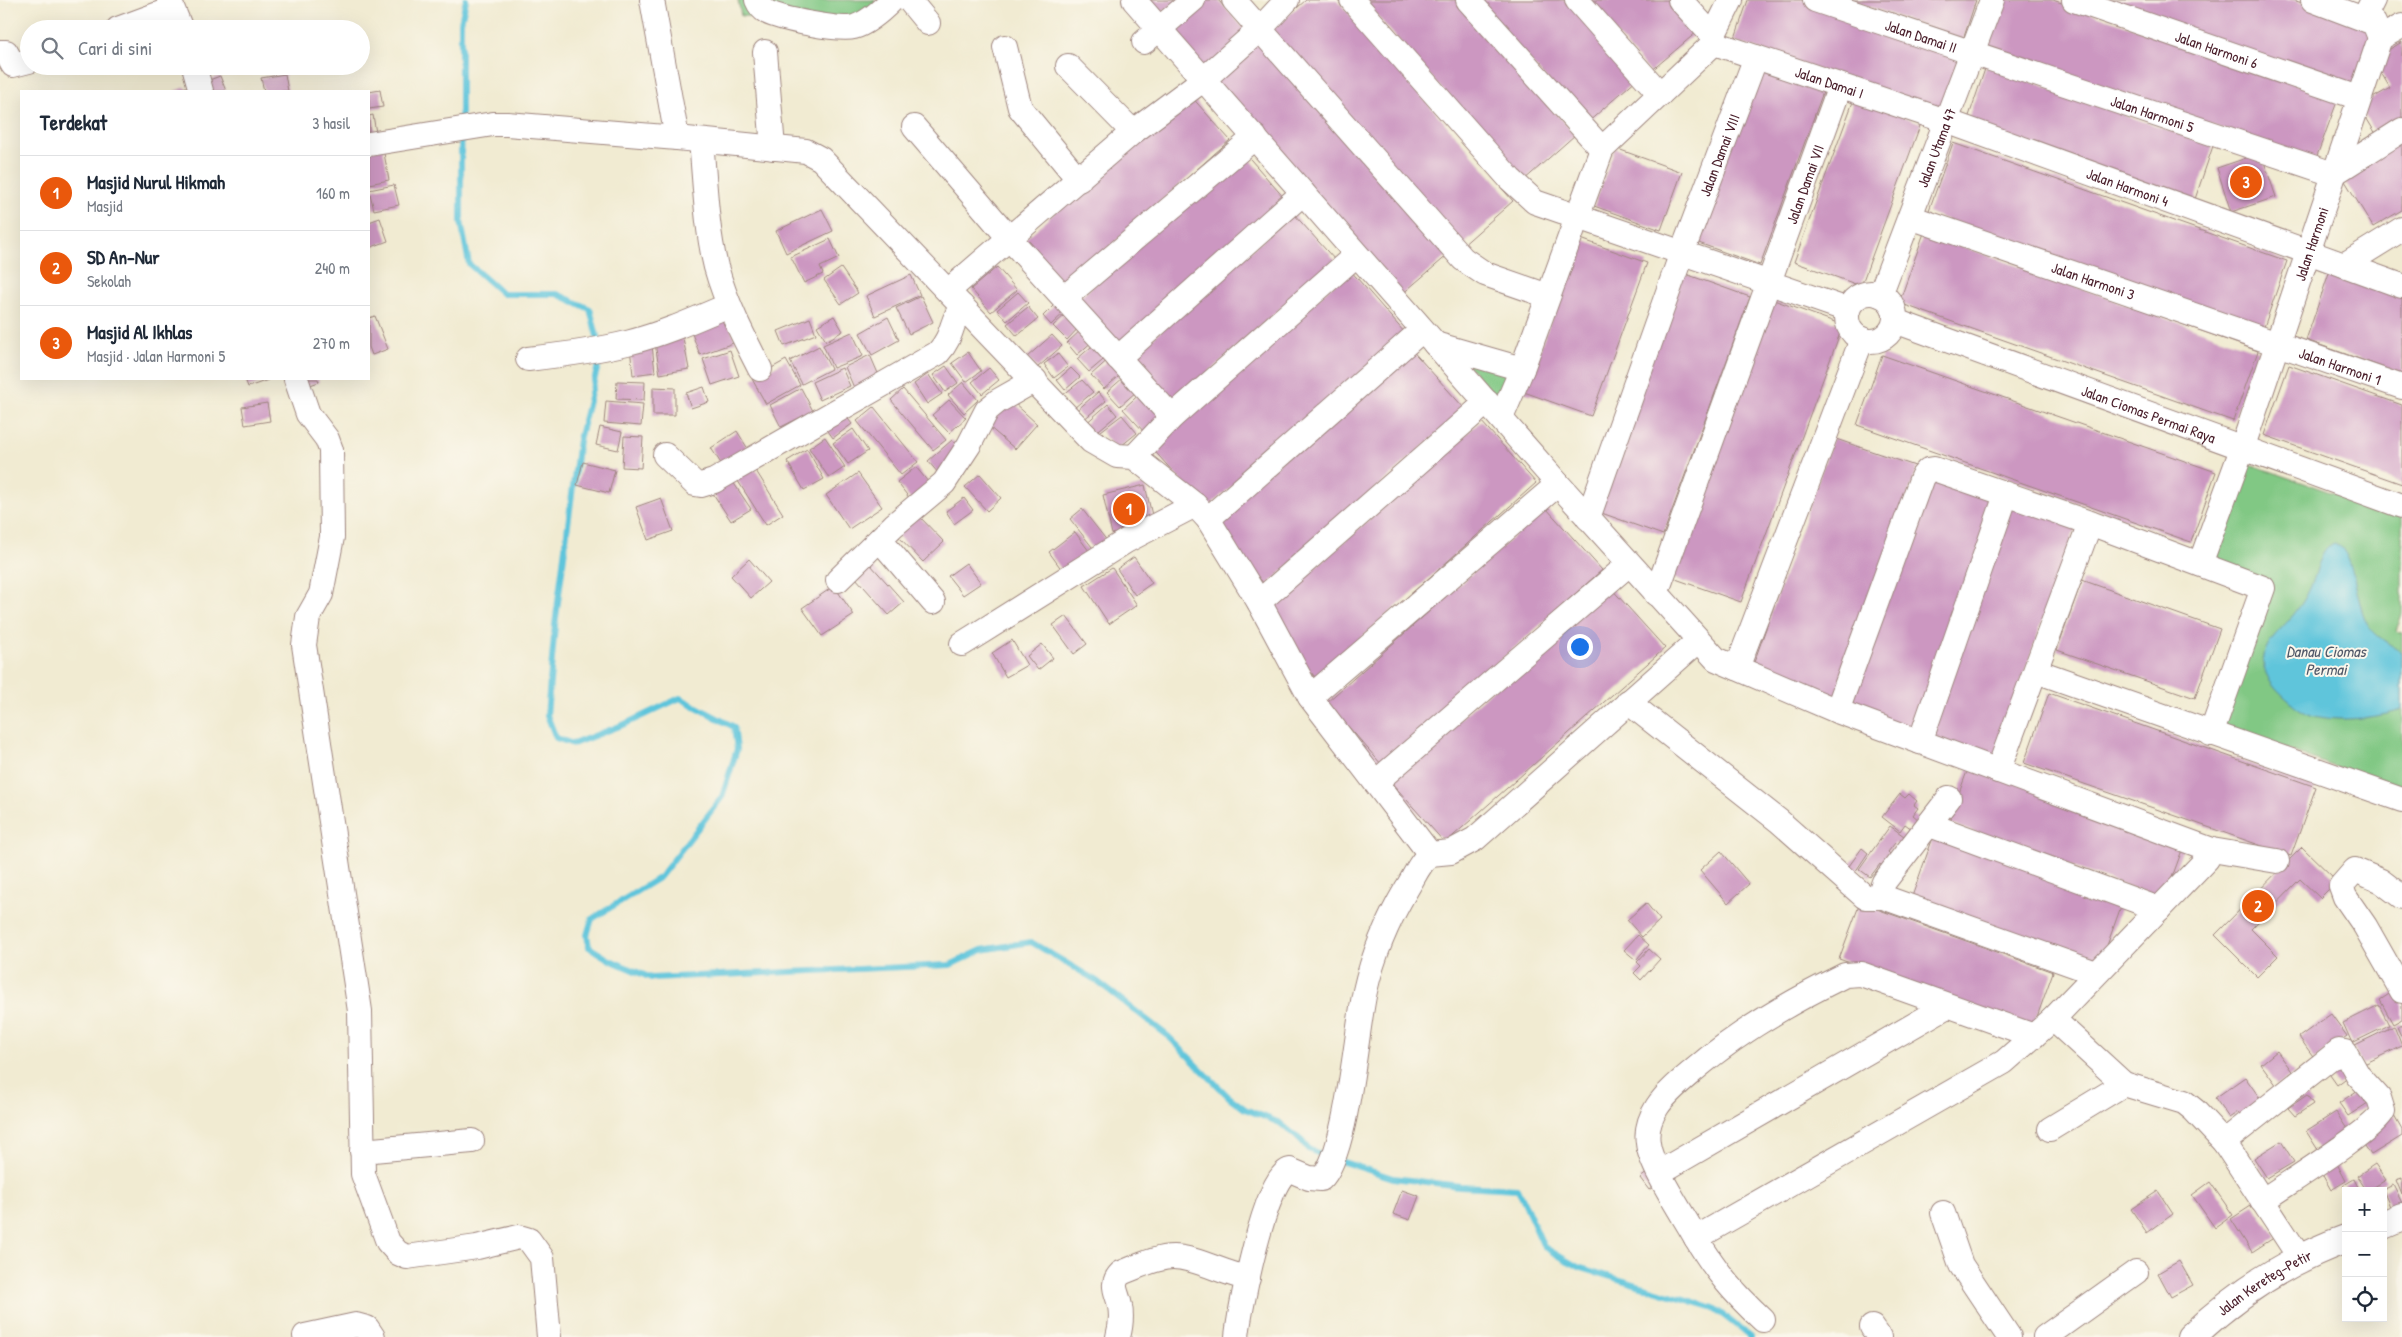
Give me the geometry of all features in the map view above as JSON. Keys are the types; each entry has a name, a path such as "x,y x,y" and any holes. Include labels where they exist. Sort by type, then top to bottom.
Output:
{"street":[{"path":"652,0 677,138"},
{"path":"757,0 766,11 780,16 847,28 866,22 892,0"},
{"path":"908,0 928,23"},
{"path":"1134,0 1152,36 1204,79 1588,518 1716,659 1836,711 2212,850 2277,861"},
{"path":"1152,36 1193,0"},
{"path":"1234,0 1463,259 1485,274 1548,296"},
{"path":"955,299 1010,239 1133,132 1204,79 1260,29 1287,0"},
{"path":"1352,0 1510,179 1535,202 1848,310"},
{"path":"1468,0 1602,149"},
{"path":"1577,0 1660,94"},
{"path":"1680,0 1713,40"},
{"path":"1259,602 1494,410 1522,369 1602,149 1713,40 1731,0"},
{"name":"Jalan Damai II","path":"1815,0 1973,51"},
{"name":"Jalan Utama 47","path":"1880,295 1992,0"},
{"name":"Jalan Harmoni 6","path":"2074,0 2359,98"},
{"path":"2313,0 2368,9 2380,38 2402,26"},
{"path":"148,20 174,12"},
{"name":"Jalan Harmoni","path":"2200,564 2242,449 2380,38"},
{"name":"Jalan Damai I","path":"1713,40 1756,57 1946,121"},
{"path":"1005,47 1020,108 1079,180"},
{"name":"Jalan Harmoni 5","path":"1973,51 2333,174"},
{"path":"0,52 6,52 13,65 20,63"},
{"path":"765,52 774,148"},
{"name":"Jalan Damai VIII","path":"1588,518 1683,252 1756,57"},
{"path":"1068,66 1133,132"},
{"path":"197,75 201,90"},
{"name":"Jalan Damai VII","path":"1656,594 1840,86"},
{"name":"Jalan Harmoni 4","path":"1946,121 2402,286"},
{"path":"370,144 507,124 806,151 822,159 1096,444 1117,456 1134,457 1202,512 1259,602 1310,696 1430,854"},
{"path":"914,127 1010,239 1172,417"},
{"path":"2333,174 2402,130"},
{"path":"1064,298 1255,138"},
{"path":"701,141 712,249 729,305 760,369"},
{"path":"1118,358 1303,193"},
{"name":"Jalan Harmoni 3","path":"1910,217 2277,343"},
{"path":"2344,266 2402,229"},
{"path":"1134,457 1172,417 1356,255"},
{"path":"1873,293 1880,295 1892,305 1895,321 1888,334 1883,338 1876,341 1862,339 1851,330 1847,317 1848,310 1858,298 1873,293"},
{"path":"665,455 695,484 701,485 714,481 938,353 948,342 957,314 955,299"},
{"path":"528,359 586,352 627,343 678,326 729,305"},
{"name":"Jalan Ciomas Permai Raya","path":"1895,321 2402,506"},
{"path":"1429,337 1522,369"},
{"path":"962,644 1126,541 1202,512 1429,337"},
{"path":"1737,668 1862,339"},
{"name":"Jalan Harmoni 1","path":"2277,343 2402,387"},
{"path":"296,380 308,414 327,439 331,450 332,537 321,594 308,617 304,645 360,1011 363,1174 383,1232 398,1253 407,1257 478,1247 519,1236 529,1240 536,1247 542,1258 549,1337"},
{"path":"838,580 894,525 944,483 969,445 987,410 998,401 1035,380"},
{"path":"1836,711 1924,473 1934,469 2090,523 2263,588 2211,734"},
{"path":"1310,696 1558,484"},
{"path":"1920,742 2006,495"},
{"path":"1998,770 2090,523"},
{"path":"880,540 933,602"},
{"path":"1376,782 1629,564"},
{"path":"1430,854 1451,852 1475,839 1698,641"},
{"path":"2036,671 2402,800"},
{"path":"1628,702 1779,821 1865,897 1883,897 1902,906 2096,973"},
{"path":"1883,897 1881,890 1887,878 1930,825 1949,798"},
{"path":"1930,825 2159,909"},
{"path":"1696,1238 1992,1070 2016,1053 2053,1019 2208,859 2212,850"},
{"path":"1237,1337 1238,1320 1248,1278 1273,1190 1286,1171 1293,1171 1318,1180 1324,1177 1333,1160 1356,1035 1374,959 1404,894 1430,854"},
{"path":"2402,897 2380,881 2355,870 2342,886 2346,897 2402,991"},
{"path":"1763,1320 1728,1286 1715,1269 1660,1172 1648,1145 1648,1131 1660,1103 1710,1056 1777,1012 1845,975 1853,973 2034,1036"},
{"path":"1660,1172 1947,1006"},
{"path":"2053,1019 2124,1084 2184,1102 2194,1110 2224,1142 2300,1258"},
{"path":"2224,1142 2339,1051 2345,1052 2358,1075 2379,1098 2383,1111 2378,1119 2358,1135 2262,1201"},
{"path":"2050,1130 2124,1084"},
{"path":"362,1151 472,1141"},
{"path":"1943,1213 1961,1265 2009,1337"},
{"path":"2387,1223 2402,1217"},
{"name":"Jalan Kereteg–Petir","path":"2202,1333 2237,1296 2300,1258 2342,1241"},
{"path":"1118,1337 1122,1321 1120,1303 1114,1286 1117,1277 1121,1274 1152,1261 1172,1257 1189,1260 1248,1278"},
{"path":"2045,1337 2136,1272"},
{"path":"305,1336 356,1325 367,1328 374,1337"}],"green space":[{"path":"738,0 875,0 871,19 741,16"},
{"path":"1462,359 1510,372 1499,399"},
{"path":"2241,461 2402,517 2402,614 2396,631 2402,633 2402,792 2222,725 2272,585 2204,562"}],"water":[{"name":"Danau Ciomas Permai","path":"2336,543 2343,549 2348,558 2363,614 2370,628 2402,653 2402,710 2380,715 2345,719 2311,715 2287,699 2275,687 2266,673 2263,660 2269,643 2293,616 2303,601 2325,549"}],"building":[{"path":"1139,0 1178,0 1155,18"},
{"path":"1203,0 1218,0 1248,33 1204,70 1169,29"},
{"path":"1306,0 1337,0 1513,201 1461,247 1271,31"},
{"path":"1363,0 1456,0 1575,135 1523,181"},
{"path":"1476,0 1569,0 1638,78 1586,124"},
{"path":"1586,0 1671,0 1698,31 1650,72"},
{"path":"1748,0 1808,0 1961,54 1940,113 1734,41"},
{"path":"1851,0 1976,0 1963,40"},
{"path":"1997,0 2053,0 2338,99 2315,161 1981,45"},
{"path":"2091,0 2293,0 2375,27 2355,88"},
{"path":"1258,38 1449,254 1401,295 1211,79"},
{"path":"2402,42 2402,118 2376,134 2359,106 2390,88 2373,59"},
{"path":"1986,66 2213,146 2193,205 1966,125"},
{"path":"1756,68 1823,92 1760,265 1693,241"},
{"path":"285,75 288,90 264,90 261,78"},
{"path":"220,76 226,90 207,90 204,82"},
{"path":"380,90 383,107 370,109 370,92"},
{"path":"1189,94 1230,140 1065,286 1024,240"},
{"path":"1854,99 1921,123 1861,286 1794,262"},
{"path":"373,115 376,133 370,134 370,116"},
{"path":"2402,134 2402,210 2373,227 2339,171"},
{"path":"1953,143 2287,261 2263,330 1928,213"},
{"path":"383,148 389,180 370,184 370,151"},
{"path":"1615,148 1682,172 1661,230 1594,206"},
{"path":"1244,152 1285,199 1116,349 1074,303"},
{"path":"2261,153 2276,197 2231,212 2217,168"},
{"path":"394,185 399,205 374,210 370,190"},
{"path":"822,209 833,231 786,253 776,231"},
{"path":"1293,213 1335,260 1169,407 1127,361"},
{"path":"380,218 388,241 370,248 370,222"},
{"path":"1924,233 2258,351 2233,421 1899,303"},
{"path":"830,239 839,258 820,267 823,274 804,283 791,257"},
{"path":"1581,239 1647,263 1591,416 1524,392"},
{"path":"997,267 1017,290 991,312 971,289"},
{"path":"841,268 858,293 841,304 824,280"},
{"path":"1350,270 1405,333 1206,509 1151,447"},
{"path":"2330,270 2402,295 2402,374 2306,340"},
{"path":"1683,273 1750,297 1663,535 1596,511"},
{"path":"911,275 920,295 875,316 866,296"},
{"path":"1018,292 1028,303 1007,321 997,310"},
{"path":"921,296 933,322 909,334 896,308"},
{"path":"1771,299 1843,325 1741,602 1670,577"},
{"path":"1059,300 1068,309 1051,325 1043,316"},
{"path":"1028,307 1038,319 1017,336 1007,324"},
{"path":"1069,311 1082,324 1067,340 1053,326"},
{"path":"375,316 388,349 372,355 370,350 370,318"},
{"path":"834,316 843,331 826,341 817,326"},
{"path":"888,317 899,340 872,355 860,333"},
{"path":"727,318 736,342 700,355 691,331"},
{"path":"810,318 816,334 784,346 778,331"},
{"path":"1083,328 1094,340 1077,355 1067,343"},
{"path":"852,332 863,356 833,368 823,345"},
{"path":"1052,335 1062,346 1037,368 1027,357"},
{"path":"683,338 689,369 660,374 655,343"},
{"path":"1098,341 1109,355 1089,372 1077,359"},
{"path":"652,345 655,372 633,375 630,348"},
{"path":"819,346 831,369 802,384 790,361"},
{"path":"1409,347 1465,409 1266,586 1211,523"},
{"path":"730,350 739,376 712,385 703,359"},
{"path":"968,352 981,371 966,382 952,363"},
{"path":"1058,354 1068,367 1054,378 1044,364"},
{"path":"870,355 880,378 855,390 845,367"},
{"path":"1882,355 2216,472 2191,542 1857,425"},
{"path":"1111,357 1124,372 1104,389 1091,375"},
{"path":"786,360 800,385 766,404 752,379"},
{"path":"2289,365 2402,405 2402,484 2264,435"},
{"path":"946,366 958,383 945,392 933,375"},
{"path":"842,368 850,386 820,400 812,382"},
{"path":"989,368 999,380 982,394 972,382"},
{"path":"1071,368 1080,377 1065,390 1057,380"},
{"path":"928,374 942,394 927,404 914,384"},
{"path":"1124,377 1137,391 1120,406 1107,392"},
{"path":"245,380 268,380 248,387"},
{"path":"298,380 318,380 319,382 301,388"},
{"path":"1082,380 1093,392 1074,408 1063,395"},
{"path":"617,381 645,382 644,400 616,399"},
{"path":"963,382 978,400 964,413 948,395"},
{"path":"653,387 675,388 675,415 653,415"},
{"path":"704,387 709,402 691,408 686,393"},
{"path":"801,388 813,411 781,427 770,405"},
{"path":"903,389 946,440 933,450 891,400"},
{"path":"1143,391 1166,416 1146,434 1123,409"},
{"path":"1098,392 1106,401 1083,420 1076,411"},
{"path":"949,400 966,418 949,433 932,415"},
{"path":"1011,400 1037,424 1015,449 988,426"},
{"path":"606,401 643,404 641,426 604,423"},
{"path":"267,403 270,421 245,425 242,407"},
{"path":"1108,404 1117,415 1093,435 1084,425"},
{"path":"874,407 918,462 901,475 857,421"},
{"path":"842,411 852,424 833,438 823,424"},
{"path":"1122,415 1137,433 1116,450 1101,431"},
{"path":"1481,421 1536,483 1316,678 1261,615"},
{"path":"600,427 622,432 618,450 596,445"},
{"path":"853,429 868,451 848,464 833,443"},
{"path":"737,431 748,449 722,465 711,448"},
{"path":"624,436 643,437 641,468 622,467"},
{"path":"825,437 845,467 829,478 809,448"},
{"path":"1833,438 1918,467 1836,700 1751,671"},
{"path":"952,440 963,453 939,474 928,461"},
{"path":"807,449 824,479 804,490 787,461"},
{"path":"583,462 615,470 609,493 577,485"},
{"path":"753,466 783,514 766,525 736,478"},
{"path":"916,467 933,488 913,503 897,482"},
{"path":"858,473 882,507 849,529 826,495"},
{"path":"980,474 1001,498 987,511 965,487"},
{"path":"1929,477 1997,501 1914,733 1846,710"},
{"path":"731,479 751,509 731,521 712,492"},
{"path":"1145,485 1154,524 1112,534 1103,495"},
{"path":"661,498 673,531 648,540 636,507"},
{"path":"964,498 973,510 954,524 946,511"},
{"path":"2011,504 2076,526 1994,759 1929,737"},
{"path":"1546,508 1602,570 1382,765 1327,702"},
{"path":"1082,509 1108,542 1096,552 1070,519"},
{"path":"918,515 944,542 923,562 897,535"},
{"path":"1075,532 1089,551 1062,570 1049,552"},
{"path":"1134,557 1152,583 1135,595 1117,569"},
{"path":"749,559 769,582 751,598 731,576"},
{"path":"966,563 981,583 963,595 948,576"},
{"path":"870,564 904,602 889,615 855,577"},
{"path":"1112,568 1137,605 1109,624 1084,586"},
{"path":"2082,580 2220,629 2195,698 2057,650"},
{"path":"834,586 854,615 822,636 802,608"},
{"path":"1609,586 1665,648 1445,843 1390,781"},
{"path":"1066,616 1087,644 1074,654 1053,625"},
{"path":"1012,640 1027,665 1006,677 992,653"},
{"path":"1042,644 1053,658 1038,670 1027,656"},
{"path":"2049,693 2316,787 2291,856 2024,763"},
{"path":"1969,766 2185,842 2164,899 1948,823"},
{"path":"1900,794 1905,798 1909,794 1917,801 1914,805 1918,808 1913,815 1919,820 1912,829 1905,824 1900,831 1882,817"},
{"path":"1890,826 1904,836 1908,831 1912,834 1902,848 1895,843 1888,852 1893,857 1885,868 1880,864 1870,877 1859,869"},
{"path":"1935,832 2124,898 2099,968 1910,902"},
{"path":"2302,847 2337,881 2320,898 2300,879 2251,929 2278,956 2257,977 2215,935"},
{"path":"1862,848 1868,853 1851,878 1844,873"},
{"path":"1721,851 1749,884 1728,903 1700,870"},
{"path":"1646,903 1660,920 1642,937 1627,920"},
{"path":"1860,903 2053,972 2033,1028 1839,959"},
{"path":"1638,935 1649,945 1636,960 1624,950"},
{"path":"1649,949 1660,959 1641,980 1634,973 1641,966 1637,962"},
{"path":"2397,989 2402,998 2402,1019 2393,1024 2380,1000"},
{"path":"2379,1005 2389,1025 2352,1043 2343,1023"},
{"path":"2331,1014 2347,1036 2315,1059 2299,1037"},
{"path":"2402,1024 2402,1038 2397,1027"},
{"path":"2394,1026 2402,1046 2362,1065 2353,1046"},
{"path":"2277,1051 2294,1074 2277,1086 2261,1064"},
{"path":"2340,1056 2353,1073 2337,1085 2325,1068"},
{"path":"2245,1077 2264,1104 2243,1119 2238,1112 2229,1118 2215,1098"},
{"path":"2364,1086 2374,1099 2348,1116 2339,1103"},
{"path":"2307,1095 2313,1104 2295,1116 2288,1108"},
{"path":"2336,1112 2347,1129 2330,1140 2334,1145 2320,1153 2306,1131"},
{"path":"2394,1115 2402,1129 2402,1136 2371,1155 2359,1137"},
{"path":"2281,1141 2294,1162 2267,1178 2254,1158"},
{"path":"2334,1158 2346,1181 2331,1190 2318,1167"},
{"path":"2375,1164 2386,1180 2374,1187 2364,1187 2357,1176"},
{"path":"1651,1170 1659,1182 1649,1190 1640,1178"},
{"path":"2402,1178 2402,1195 2396,1180"},
{"path":"2354,1179 2358,1187 2345,1187 2344,1185"},
{"path":"2210,1182 2233,1215 2215,1228 2192,1195"},
{"path":"2393,1185 2402,1203 2391,1209 2387,1200 2387,1188"},
{"path":"1402,1190 1419,1196 1410,1220 1393,1214"},
{"path":"2158,1191 2173,1214 2147,1233 2131,1209"},
{"path":"2254,1204 2275,1237 2252,1252 2231,1219"},
{"path":"2179,1261 2193,1285 2171,1297 2158,1273"}],"waterway":[{"path":"461,124 461,22 466,0"},
{"path":"461,134 461,221 469,264 503,294 557,294 590,309 599,344"},
{"path":"601,354 579,440 555,625 547,715 556,738 573,744 625,724 680,698 734,727 737,749 722,797 660,877 592,919 587,935 589,947 610,960 651,978 950,965 982,950 1031,942 1097,981 1168,1036 1229,1097 1245,1109 1280,1123 1302,1141 1308,1149 1328,1157"},
{"path":"1337,1160 1393,1178 1460,1186 1518,1189 1544,1247 1578,1267 1714,1308 1751,1337"}],"place":[{"name":"Masjid Al Ikhlas","path":"2246,182"},
{"name":"Masjid Nurul Hikmah","path":"1129,509"},
{"name":"SD An-Nur","path":"2258,906"}]}
